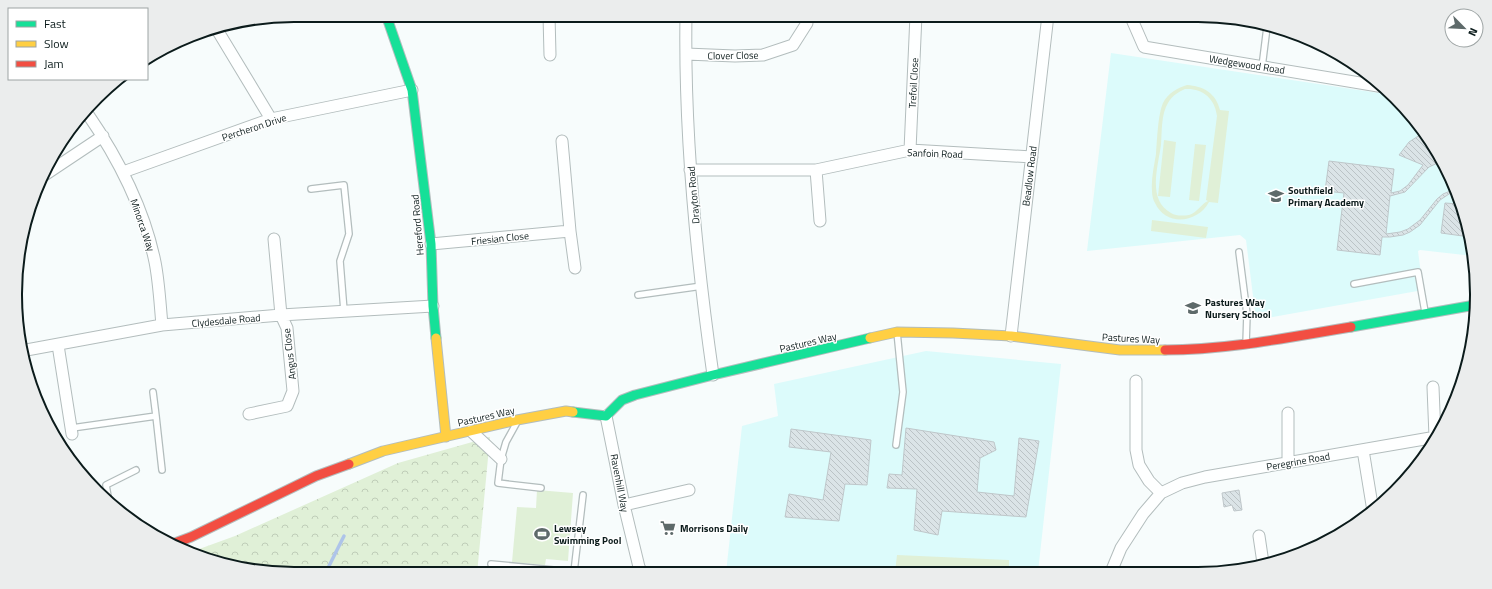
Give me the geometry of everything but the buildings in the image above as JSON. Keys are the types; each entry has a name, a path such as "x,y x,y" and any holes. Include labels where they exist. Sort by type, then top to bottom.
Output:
{"street":[{"name":"Hereford Road","path":"388,22 412,90 431,244 433,306 446,437"},
{"path":"549,22 550,55"},
{"name":"Drayton Road","path":"686,22 690,170 713,375"},
{"name":"Clover Close","path":"686,54 735,56 763,54 793,45 807,22"},
{"name":"Trefoil Close","path":"910,150 916,22"},
{"name":"Beadlow Road","path":"1011,336 1047,22"},
{"name":"Wedgewood Road","path":"1133,22 1144,47 1371,85"},
{"path":"219,33 271,119"},
{"name":"Percheron Drive","path":"122,172 271,119 412,90"},
{"name":"Minorca Way","path":"89,116 103,136 142,214 155,262 162,325"},
{"path":"52,170 103,136"},
{"path":"562,141 570,231 575,268"},
{"name":"Sanfoin Road","path":"690,170 816,170 910,150 1032,157"},
{"path":"816,170 820,221"},
{"name":"Friesian Close","path":"431,244 570,231"},
{"name":"Angus Close","path":"249,414 287,406 293,391 287,328 281,315 274,239"},
{"name":"Clydesdale Road","path":"27,350 162,325 281,315 433,306"},
{"name":"Pastures Way","path":"179,541 316,476 382,451 518,420 566,411 606,416 622,400 635,395 713,375 897,332 1011,336 1120,350 1219,348 1469,306"},
{"path":"58,344 72,431"},
{"path":"1136,381 1136,450 1139,465 1149,481 1161,494"},
{"path":"1434,387 1436,426"},
{"path":"1288,413 1288,463"},
{"name":"Ravenhill Way","path":"606,416 624,505 639,567"},
{"path":"471,431 501,459"},
{"name":"Peregrine Road","path":"1113,567 1121,548 1138,521 1161,494 1182,483 1204,477 1429,438"},
{"path":"1363,450 1372,503"},
{"path":"624,505 688,490"},
{"path":"1260,536 1263,559"}],"lane":[{"path":"1262,67 1267,31"},
{"path":"311,189 344,185 349,234 340,261 344,311"},
{"path":"1239,252 1247,314 1246,344"},
{"path":"1354,284 1418,272 1426,314"},
{"path":"638,295 702,286"},
{"path":"896,445 903,392 897,332"},
{"path":"153,392 162,470"},
{"path":"72,431 156,416"},
{"path":"518,420 506,442 501,459 498,484 541,488"},
{"path":"107,492 106,485 136,470"},
{"path":"575,567 583,495"},
{"path":"491,564 522,567"}],"shaded area":[{"name":"Southfield Primary Academy","path":"1111,53 1381,93 1414,129 1442,174 1456,207 1467,255 1418,251 1423,290 1256,320 1246,240 1240,235 1087,251"},
{"path":"926,351 1061,364 1039,567 727,567 742,426 778,416 774,384"}],"green space":[{"path":"1187,85 1198,87 1208,92 1215,99 1220,110 1229,111 1218,203 1209,202 1204,209 1190,218 1174,219 1160,211 1153,199 1153,172 1161,108 1165,99 1170,94 1176,89","holes":["1185,89 1191,89 1207,95 1214,104 1217,116 1206,200 1208,201 1192,214 1179,216 1171,213 1159,200 1156,192 1156,182 1163,118 1166,107 1175,94"]},
{"path":"1164,140 1176,142 1170,197 1158,196"},
{"path":"1195,144 1206,145 1199,201 1189,200"},
{"path":"1152,220 1208,227 1206,238 1151,231"},
{"path":"490,437 478,567 294,567 259,565 224,558 198,549 235,536 398,463"},
{"name":"Lewsey Swimming Pool","path":"537,490 573,493 568,561 546,559 545,565 512,562 517,507 536,508"},
{"path":"897,555 1009,560 1009,567 896,567"}],"waterway":[{"path":"328,567 344,536"}],"traffic: fast":[{"path":"388,22 412,90 431,244 433,306 436,338"},
{"path":"1351,327 1469,306"},
{"path":"573,412 606,416 622,400 635,395 870,338"}],"traffic: slow":[{"path":"870,338 897,332 953,333 1011,336 1120,350 1165,350"},
{"path":"436,338 446,437"},
{"path":"349,464 383,451 517,420 566,411 573,412"}],"traffic: jam":[{"path":"1165,350 1212,348 1282,339 1351,327"},
{"path":"179,541 316,476 349,464"}],"place":[{"name":"Southfield Primary Academy","path":"1276,196"},
{"name":"Pastures Way Nursery School","path":"1193,308"},
{"name":"Morrisons Daily","path":"668,528"},
{"name":"Lewsey Swimming Pool","path":"542,534"}]}
